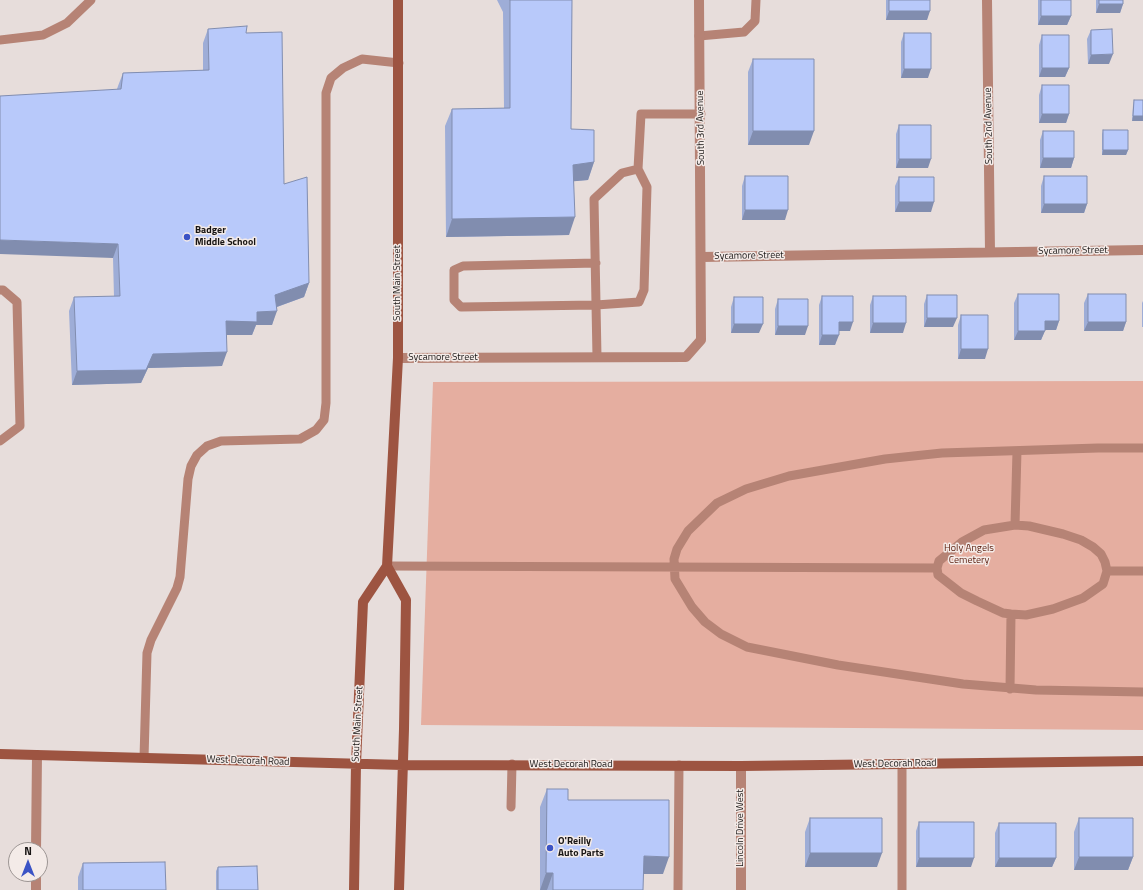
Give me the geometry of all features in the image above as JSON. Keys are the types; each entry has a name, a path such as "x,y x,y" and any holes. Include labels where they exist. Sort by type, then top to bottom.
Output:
{"main road":[{"name":"South Main Street","path":"354,890 356,764 363,602 388,566 398,358 398,0"},
{"path":"388,566 406,600 399,890"},
{"name":"West Decorah Road","path":"0,754 403,766 512,764 741,766 1143,761"}],"street":[{"name":"South 3rd Avenue","path":"699,0 702,257"},
{"name":"South 2nd Avenue","path":"987,0 990,252"},
{"name":"Sycamore Street","path":"398,358 686,356 702,340 702,257 1143,250"},
{"path":"36,842 37,755"},
{"name":"Lincoln Drive West","path":"740,890 741,766"}],"lane":[{"path":"0,40 44,35 67,23 91,0"},
{"path":"699,36 744,32 755,21 756,0"},
{"path":"144,758 147,653 151,640 177,588 180,577 188,479 191,466 197,455 207,446 221,441 300,439 316,430 324,420 326,403 326,93 331,78 343,68 362,59 399,63"},
{"path":"596,263 463,266 454,270 454,300 461,307 596,305 639,302 644,290 647,187 638,169 641,114 701,114"},
{"path":"597,357 594,199 622,173 638,169"},
{"path":"0,290 4,290 17,302 20,426 0,441"},
{"path":"1143,448 969,451 885,459 789,476 746,488 717,503 688,531 677,549 674,567 675,579 680,589 692,607 705,622 721,634 747,647 838,665 963,684 1010,689 1143,692"},
{"path":"1015,526 1016,451"},
{"path":"1015,526 1029,526 1081,540 1101,554 1107,571 1103,584 1096,591 1071,603 1037,613 1011,614 992,608 961,593 938,575 937,568 939,561 973,535 984,530 1015,526"},
{"path":"388,566 937,568"},
{"path":"1107,571 1143,571"},
{"path":"1010,689 1011,614"},
{"path":"511,807 512,764"},
{"path":"902,764 902,890"},
{"path":"678,890 679,766"}],"green space":[{"name":"Holy Angels Cemetery","path":"1143,381 1143,730 421,725 433,382"}],"building":[{"path":"510,0 572,0 571,129 594,130 594,162 573,165 575,217 452,219 452,109 510,108"},
{"path":"889,0 930,0 930,11 889,11"},
{"path":"1041,0 1071,0 1071,16 1041,16"},
{"path":"1099,0 1123,0 1123,4 1099,4"},
{"path":"247,26 246,33 282,32 284,184 307,177 309,283 275,295 277,311 257,312 257,322 226,321 227,352 153,354 146,370 77,371 74,297 120,296 118,244 0,240 0,96 121,89 123,73 209,70 208,29"},
{"path":"1112,29 1113,54 1091,55 1091,30"},
{"path":"904,33 931,33 931,69 904,69"},
{"path":"1042,35 1069,35 1069,68 1042,68"},
{"path":"753,59 814,59 814,131 753,131"},
{"path":"1042,85 1069,85 1069,114 1042,114"},
{"path":"1134,100 1143,100 1143,116 1133,116"},
{"path":"899,125 931,125 931,159 899,159"},
{"path":"1103,130 1128,130 1128,150 1103,150"},
{"path":"1043,131 1074,131 1074,158 1043,158"},
{"path":"745,176 788,176 788,210 745,210"},
{"path":"1044,176 1087,176 1087,204 1044,204"},
{"path":"899,177 934,177 934,202 899,202"},
{"path":"1018,294 1059,294 1059,321 1045,321 1045,331 1018,331"},
{"path":"1088,294 1126,294 1126,322 1088,322"},
{"path":"927,295 957,295 957,318 927,318"},
{"path":"822,296 853,296 853,322 839,322 839,335 822,335"},
{"path":"873,296 906,296 906,323 873,323"},
{"path":"734,297 763,297 763,324 734,324"},
{"path":"778,299 808,299 808,326 778,326"},
{"path":"961,315 988,315 988,349 961,349"},
{"path":"547,789 568,789 568,800 669,800 669,857 644,856 643,890 553,890 553,873 546,873"},
{"path":"810,818 882,818 882,853 810,853"},
{"path":"1079,818 1133,818 1133,857 1079,857"},
{"path":"919,822 974,822 974,858 919,858"},
{"path":"999,823 1056,823 1056,858 999,858"},
{"path":"165,862 166,890 83,890 83,863"},
{"path":"257,866 258,890 218,890 218,867"}],"place":[{"name":"Badger Middle School","path":"187,237"},
{"name":"O'Reilly Auto Parts","path":"550,848"}]}
